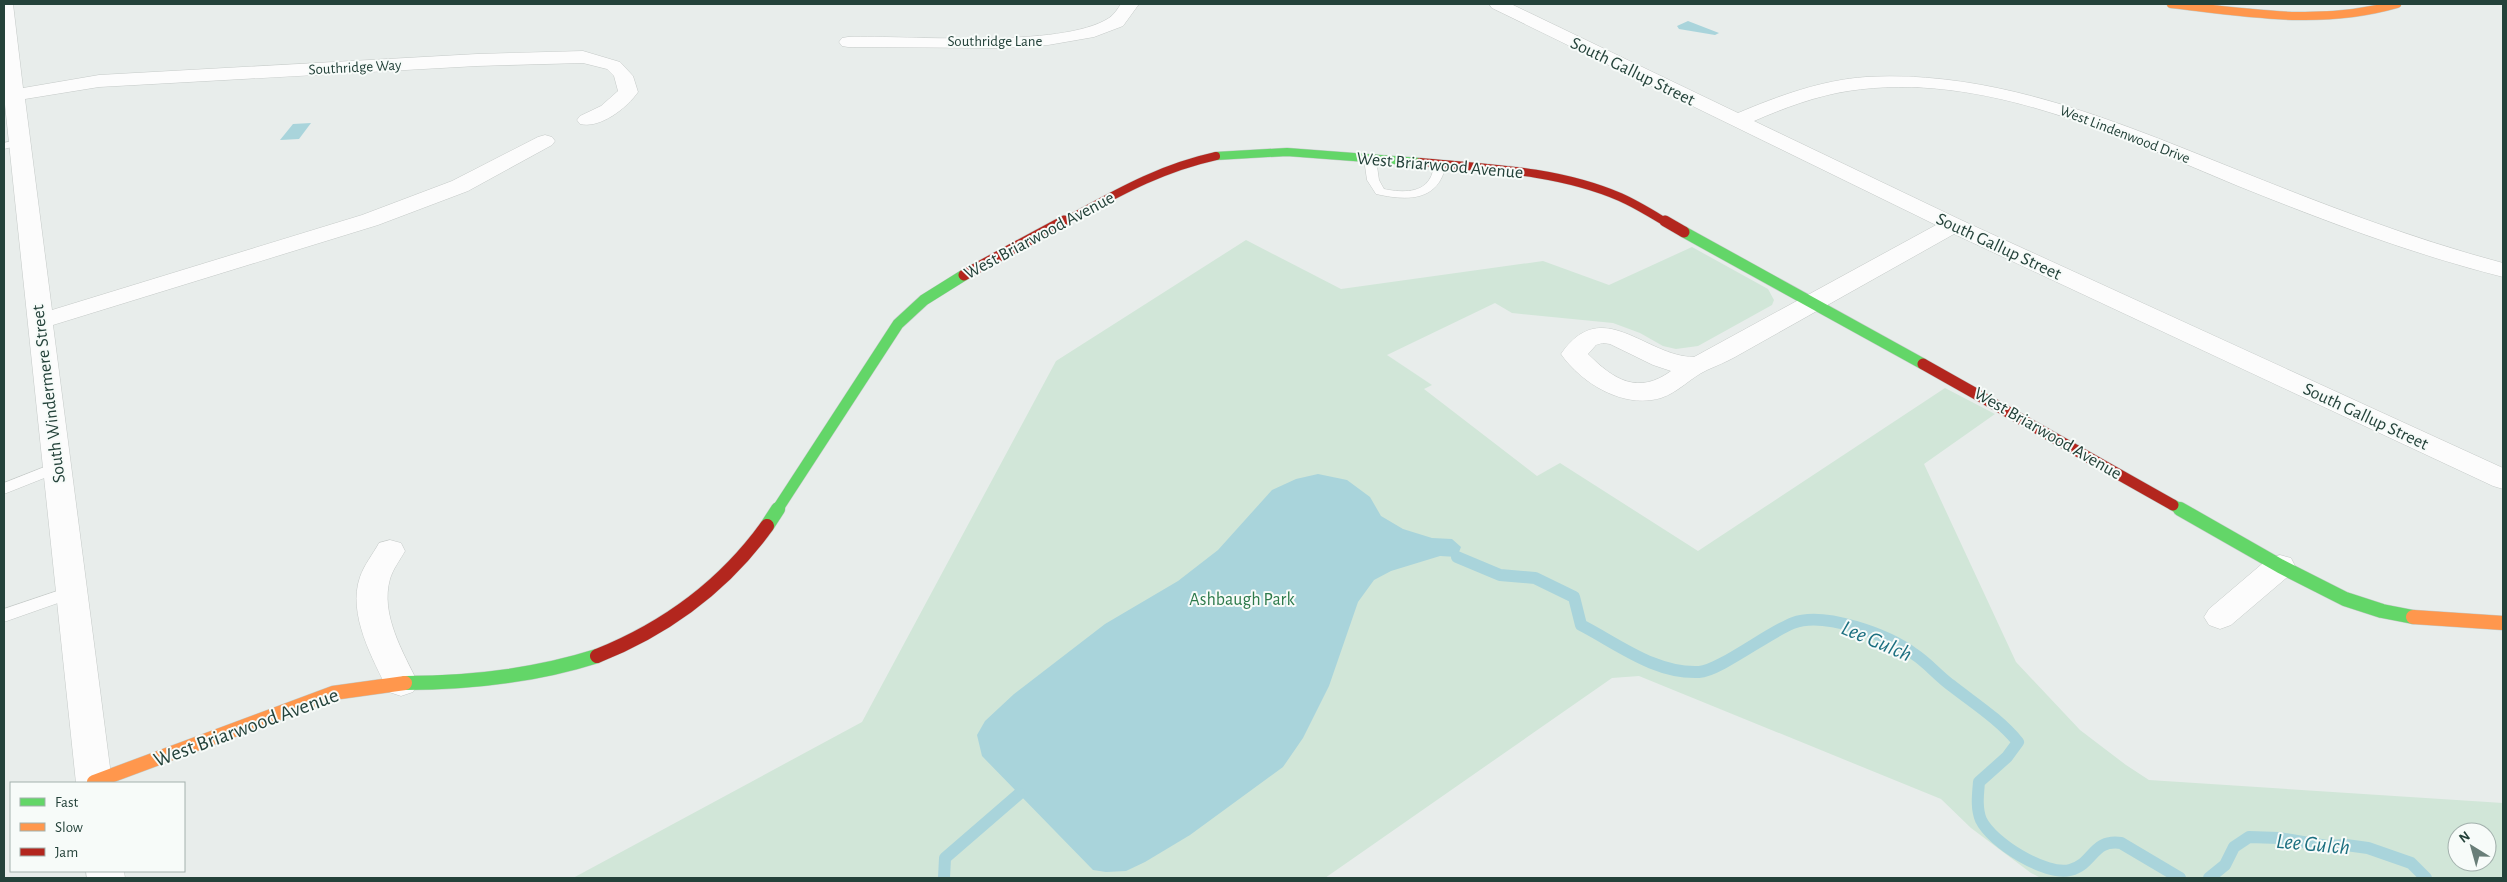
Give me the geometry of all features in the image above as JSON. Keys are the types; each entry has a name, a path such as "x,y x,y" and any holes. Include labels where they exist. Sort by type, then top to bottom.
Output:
{"street":[{"name":"South Windermere Street","path":"4,4 12,144 40,321 94,782"},
{"name":"Southridge Lane","path":"848,42 1051,41 1087,34 1107,26 1124,15 1130,4"},
{"name":"South Gallup Street","path":"1498,4 1953,225 2503,479"},
{"path":"2171,4 2309,15 2351,15 2386,10 2397,4"},
{"name":"Southridge Way","path":"9,96 99,81 476,60 583,57 601,59 619,70 624,75 628,92 608,110 587,120"},
{"name":"West Lindenwood Drive","path":"1737,121 1793,99 1862,83 1913,82 1993,91 2040,102 2088,118 2367,228 2432,251 2503,270"},
{"path":"40,321 370,220 460,186 545,141"},
{"name":"West Briarwood Avenue","path":"97,782 333,693 401,683 456,684 493,681 571,665 616,649 660,626 697,602 750,552 898,324 924,300 949,283 1157,172 1184,162 1211,156 1258,152 1440,164 1541,174 1600,189 1620,197 1814,303 2280,566 2346,599 2382,611 2419,618 2484,620 2503,624"},
{"path":"1697,365 1814,303 1953,225"},
{"path":"390,551 375,578 371,596 372,612 401,683"},
{"path":"2220,617 2280,566"}],"lane":[{"path":"1370,159 1373,180 1380,191 1390,194 1408,195 1423,191 1436,180 1440,164"},
{"path":"4,489 57,467"},
{"path":"4,616 72,592"}],"green space":[{"name":"Ashbaugh Park","path":"1246,240 1341,289 1543,261 1609,285 1692,247 1768,289 1774,300 1772,305 1698,346 1676,349 1663,346 1640,333 1613,323 1512,313 1495,303 1387,355 1432,385 1424,389 1537,476 1560,463 1698,551 1945,388 1995,414 1924,464 2016,662 2080,730 2149,780 2503,803 2503,878 2041,878 2031,873 1971,828 1941,799 1639,676 1612,678 1325,878 573,878 862,722 1056,361"}],"water":[{"path":"1688,21 1719,33 1715,35 1679,29 1677,26"},
{"path":"311,123 299,139 280,140 293,124"},
{"path":"1318,474 1347,480 1370,497 1381,516 1403,529 1432,538 1452,539 1461,547 1457,557 1440,556 1391,571 1374,580 1358,602 1329,686 1303,738 1283,767 1190,835 1145,862 1126,871 1106,872 1093,870 982,756 977,735 985,721 1014,694 1105,624 1178,581 1218,550 1272,490 1296,479"}],"waterway":[{"name":"Lee Gulch","path":"1457,557 1500,575 1535,578 1574,597 1581,625 1637,656 1667,668 1699,672 1708,670 1783,628 1806,620 1838,623 1888,639 1919,658 1995,719 2018,742 2007,757 1979,782 1978,811 1981,820 1987,829 2008,848 2034,863 2060,871 2078,867 2098,848 2104,845 2121,843 2180,878"},
{"name":"Lee Gulch","path":"944,878 945,858 1019,794"},
{"name":"Lee Gulch","path":"2209,878 2225,865 2234,847 2249,837 2279,838 2327,846 2346,845 2368,848 2411,863 2426,878"}],"traffic: fast":[{"path":"1216,156 1287,152 1420,162"},
{"path":"1684,232 1923,364"},
{"path":"767,526 898,324 924,300 964,275"},
{"path":"2173,505 2280,566 2345,599 2382,611 2413,617"},
{"path":"405,683 479,681 502,678 550,670 597,656"}],"traffic: slow":[{"path":"2171,4 2285,17 2314,18 2370,12 2397,4"},
{"path":"2413,617 2503,623"},
{"path":"94,782 333,693 405,683"}],"traffic: jam":[{"path":"964,275 1147,177 1184,163 1216,156"},
{"path":"1420,162 1522,172 1572,181 1620,197 1684,232"},
{"path":"1923,364 2173,505"},
{"path":"597,656 646,634 692,604 714,587 733,568 767,526"}]}
